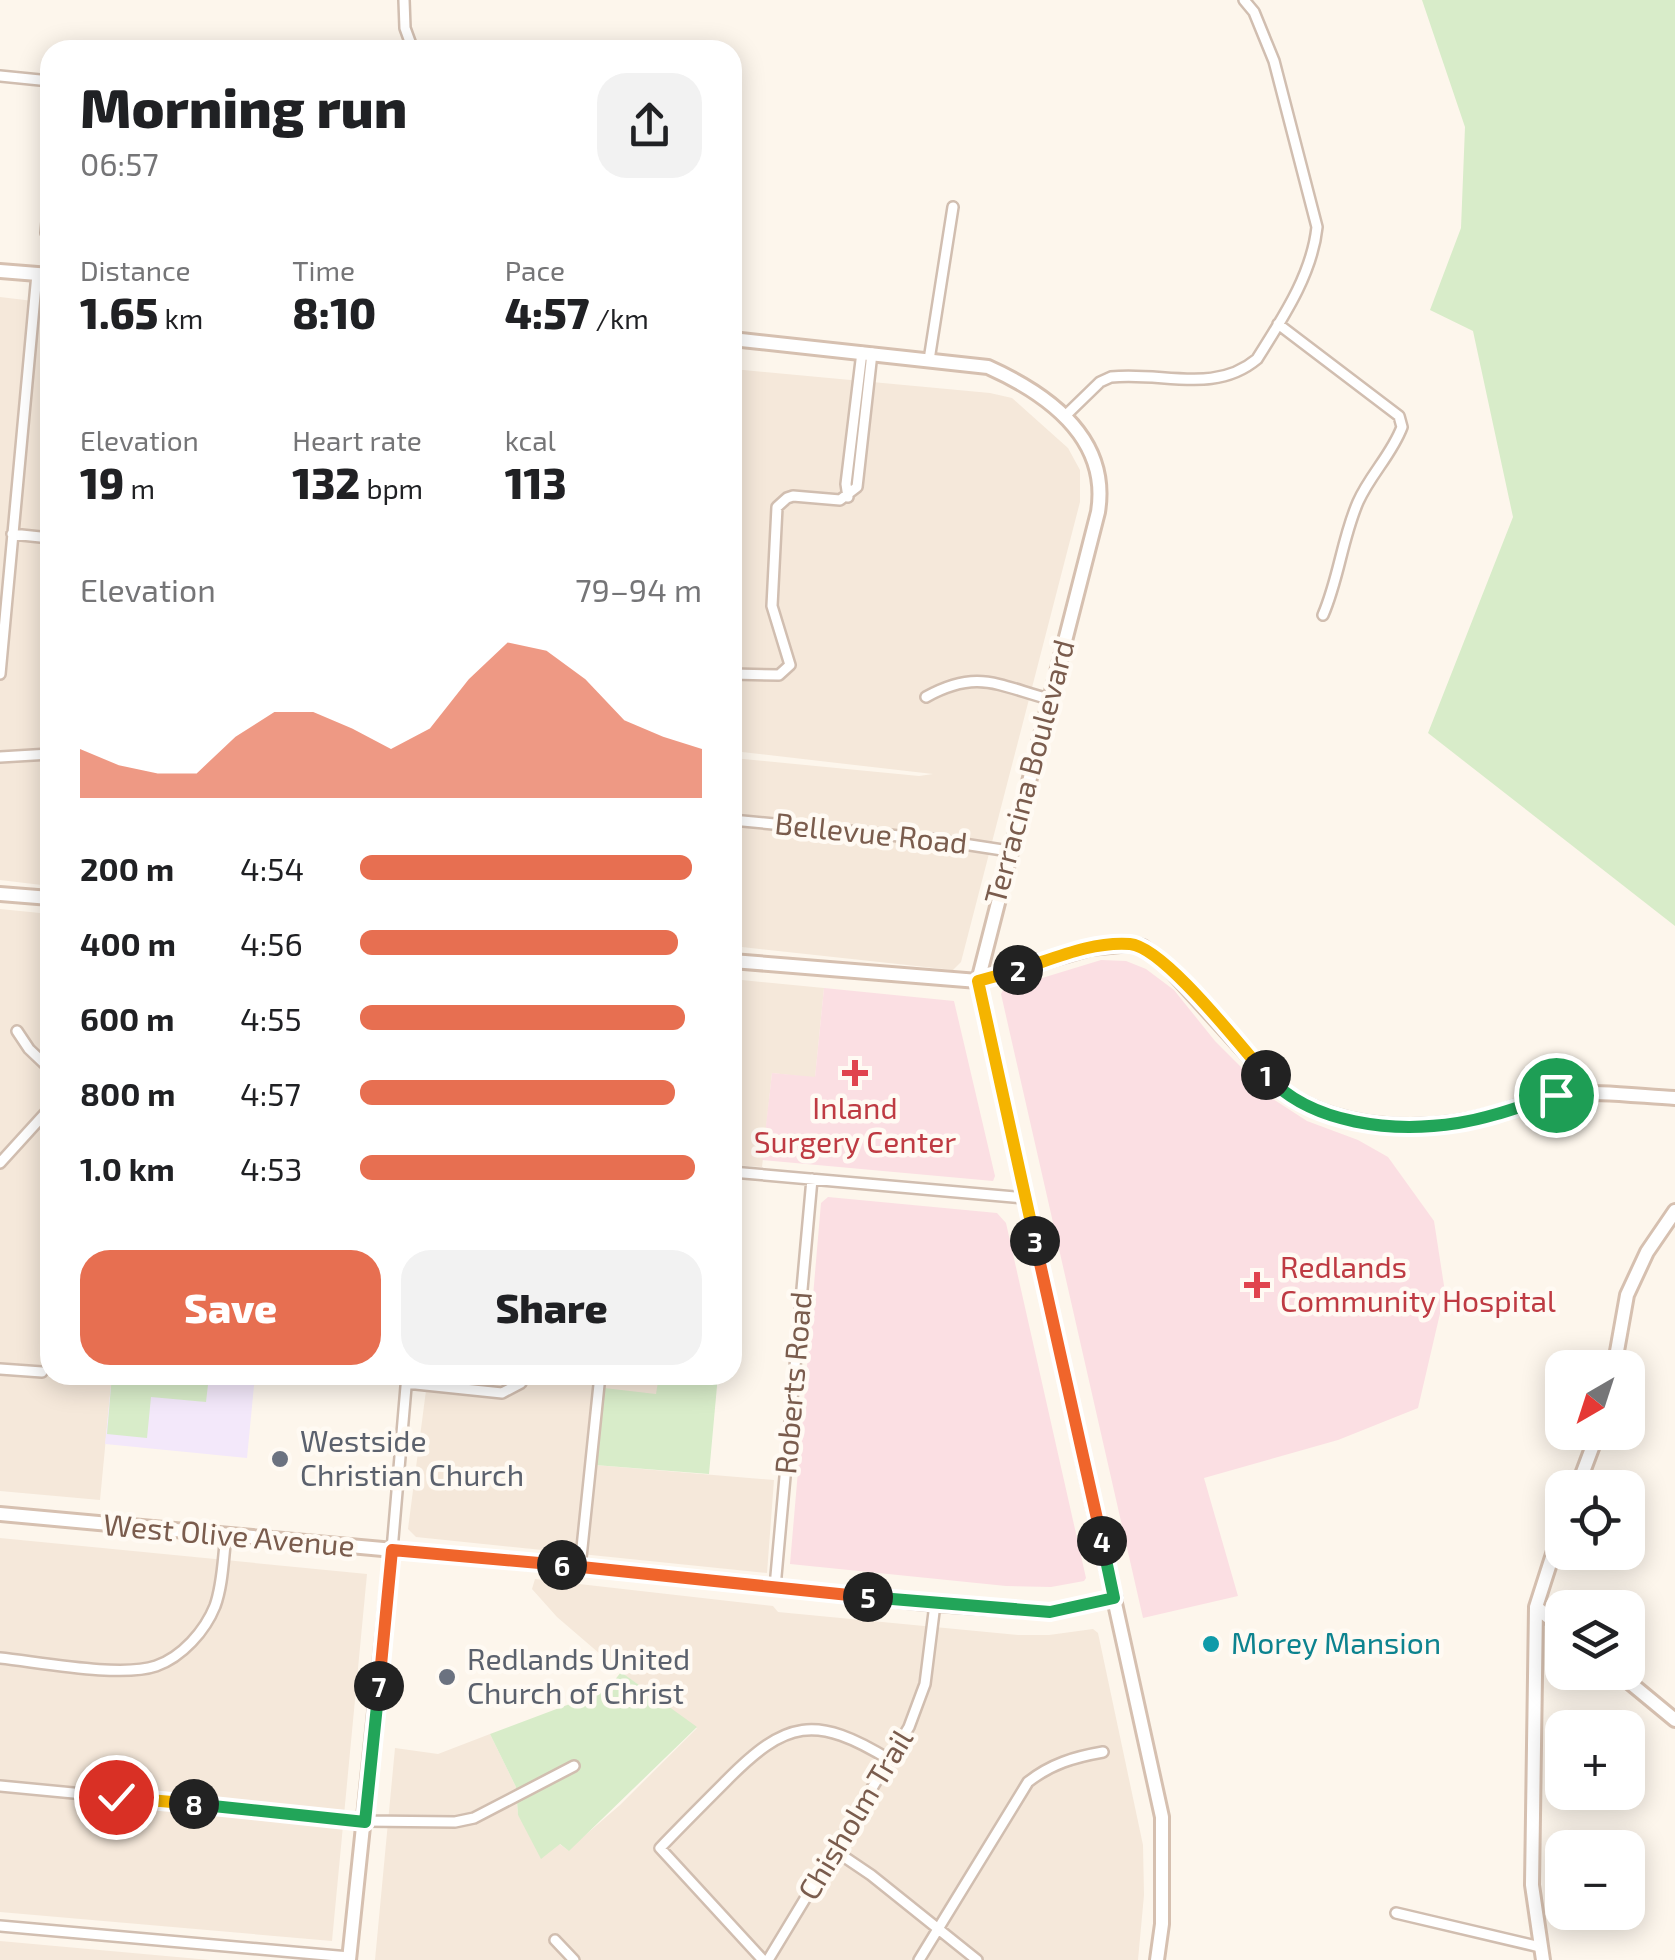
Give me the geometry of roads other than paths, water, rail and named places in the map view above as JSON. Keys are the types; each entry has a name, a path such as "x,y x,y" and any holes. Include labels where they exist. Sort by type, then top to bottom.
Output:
{"main road":[{"path":"0,270 40,274"},
{"name":"Terracina Boulevard","path":"742,340 988,367 1026,384 1064,416 1098,462 1101,495 978,981 1162,1817 1158,1960"},
{"path":"0,894 40,897"},
{"path":"742,962 978,981 1090,948 1111,944 1143,947 1166,964 1284,1093 1330,1116 1370,1123 1456,1124 1556,1095 1675,1098"},
{"path":"1616,1350 1627,1295 1647,1252 1675,1211"},
{"name":"West Olive Avenue","path":"0,1514 934,1604 1050,1612 1114,1598"},
{"path":"349,1959 392,1550"},
{"path":"1542,1953 1532,1885 1536,1607 1548,1570"},
{"path":"1536,1607 1545,1614"},
{"path":"1639,1690 1675,1720"}],"street":[{"path":"404,0 405,28 410,40"},
{"path":"1064,416 1100,382 1111,377 1210,380 1227,378 1257,360 1315,250 1317,227 1274,61 1254,12 1244,0"},
{"path":"0,76 40,80"},
{"path":"930,360 954,207"},
{"path":"0,674 12,534 40,306"},
{"path":"1278,324 1399,416 1402,427 1359,501 1322,615"},
{"path":"742,674 779,675 790,665 772,606 777,507 793,496 840,500 848,497 846,484 858,430 867,352"},
{"path":"12,534 40,537"},
{"path":"926,697 952,683 976,680 1049,699"},
{"path":"0,757 40,755"},
{"name":"Bellevue Road","path":"742,821 931,839 1009,852"},
{"path":"17,1031 40,1059"},
{"path":"0,1163 40,1119"},
{"path":"742,1173 1025,1198"},
{"name":"Roberts Road","path":"775,1587 812,1179"},
{"path":"0,1369 40,1372"},
{"path":"392,1550 406,1385"},
{"path":"448,1385 502,1393 518,1385"},
{"path":"580,1567 599,1385"},
{"path":"0,1658 120,1670 155,1666 168,1660 199,1633 215,1606 226,1536"},
{"name":"Chisholm Trail","path":"766,1960 910,1728 925,1684 934,1604"},
{"path":"766,1960 660,1848 756,1751 774,1738 813,1730 833,1733 890,1760"},
{"path":"919,1960 1028,1782 1045,1768 1103,1752"},
{"path":"0,1786 365,1822 464,1821 574,1766"},
{"path":"834,1850 977,1960"},
{"path":"1396,1913 1542,1953"},
{"path":"0,1926 349,1959"},
{"path":"556,1940 574,1960"}],"place":[{"name":"Inland Surgery Center","path":"855,1073"},
{"name":"Redlands Community Hospital","path":"1257,1285"},
{"name":"Westside Christian Church","path":"280,1459"},
{"name":"Morey Mansion","path":"1211,1644"},
{"name":"Redlands United Church of Christ","path":"447,1677"}]}
